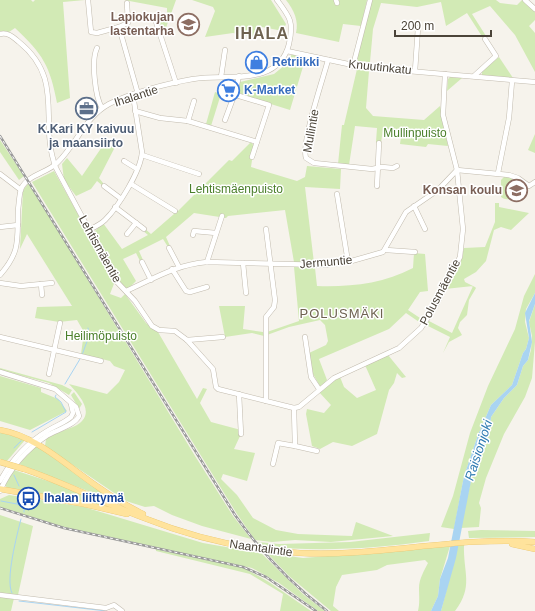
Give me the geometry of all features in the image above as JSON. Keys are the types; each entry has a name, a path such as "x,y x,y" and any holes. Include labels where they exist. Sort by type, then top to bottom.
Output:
{"main road":[{"path":"0,430 14,433 34,443 109,495 160,524"},
{"name":"Naantalintie","path":"0,462 59,482 160,524 194,536 234,545 300,553 358,552 470,541 535,542"},
{"path":"0,490 84,504 145,518"},
{"path":"488,541 535,549"}],"street":[{"path":"88,0 91,32 97,33 128,23 127,3"},
{"name":"Ihalantie","path":"21,190 27,182 55,165 90,120 102,108 138,94 197,78 257,74 272,69 283,59 287,51 292,31 288,15 277,0"},
{"path":"353,66 370,0"},
{"path":"525,0 535,9"},
{"path":"156,22 176,83"},
{"path":"119,27 138,94"},
{"path":"416,71 418,28"},
{"name":"Lehtismäentie","path":"0,34 9,34 24,46 44,74 49,96 51,151 55,165 66,190 90,230 117,282 126,291 152,326 159,330 176,331 187,340 212,370 217,388 239,394"},
{"path":"474,76 496,56 485,39"},
{"path":"97,48 94,53 97,98 102,108"},
{"path":"221,77 225,50"},
{"name":"Knuutinkatu","path":"287,51 353,66 535,82"},
{"name":"Mullintie","path":"328,60 308,133 305,152 306,158 314,163 372,169 382,166 393,168 397,166"},
{"name":"Polusmäentie","path":"294,408 299,407 319,389 341,374 404,345 421,328 430,314 460,257 463,229 457,170 443,115 445,74"},
{"path":"225,120 235,93 239,76"},
{"path":"498,173 509,118 512,81"},
{"path":"235,93 241,97 268,105 252,157"},
{"path":"90,230 104,221 131,184 142,155 133,96"},
{"path":"188,121 194,101"},
{"path":"136,111 160,118 188,121 257,142"},
{"path":"377,186 379,143"},
{"path":"142,155 199,174"},
{"path":"124,161 137,169"},
{"path":"415,252 386,250 404,215 414,206 438,190 457,170 498,173 513,176 529,186 535,182"},
{"path":"0,174 21,190 16,252 0,275"},
{"path":"131,184 175,212"},
{"path":"104,186 120,198"},
{"path":"337,194 348,262"},
{"path":"414,206 425,229"},
{"path":"115,207 144,229"},
{"path":"207,262 222,216"},
{"path":"127,234 136,223"},
{"path":"0,227 18,225"},
{"path":"266,229 275,302 273,309 266,317 266,401"},
{"path":"193,234 194,231 198,230 216,233"},
{"path":"169,248 179,267"},
{"name":"Jermuntie","path":"126,291 172,269 207,262 314,265 348,262 386,250"},
{"path":"142,262 151,280"},
{"path":"243,263 246,293"},
{"path":"172,269 186,291 190,292 207,287"},
{"path":"0,283 21,286 52,283"},
{"path":"41,284 42,295"},
{"path":"49,374 60,323"},
{"path":"0,337 101,361"},
{"path":"187,340 223,337"},
{"path":"305,337 311,377 319,389"},
{"path":"0,372 49,386 59,392 70,403 73,412 72,420 34,443 9,466 0,481"},
{"path":"242,434 239,394 294,408 295,446"},
{"path":"0,490 16,464 34,443"},
{"path":"273,464 278,443 317,451"},
{"path":"0,595 106,608 114,605 122,611"}],"green space":[{"path":"0,0 31,0 33,2 35,0 85,0 63,2 70,98 57,103 51,79 44,61 25,37 15,28 9,32 0,31"},
{"path":"124,0 176,0 163,36 157,21 167,19 167,8"},
{"path":"192,0 271,0 286,24 283,31 262,27 260,35 256,38 233,33 205,37 215,11 213,7"},
{"path":"286,0 367,0 361,26 343,24 339,42 296,33 297,24 295,16"},
{"path":"371,0 496,0 500,3 517,5 522,0 535,12 535,20 529,26 535,33 535,72 515,35 490,6 472,14 486,36 483,38 467,13 446,26 441,2 417,7 381,3 373,29 370,62 356,61"},
{"path":"292,54 305,60 290,110 245,96 238,92 240,82 274,74 285,65"},
{"path":"499,57 513,78 482,75 482,71"},
{"name":"Mullinpuisto","path":"357,69 369,71 366,108 373,116 424,120 440,106 448,146 428,144 426,147 400,144 402,130 383,129 381,143 376,142 377,128 355,126 349,165 338,164 342,125 344,125"},
{"path":"450,77 462,78 447,91 448,79"},
{"path":"215,92 221,94 211,126 206,124"},
{"path":"535,134 535,153 528,150"},
{"path":"0,140 24,176 19,180 0,152"},
{"name":"Lehtismäenpuisto","path":"251,142 254,146 251,167 297,181 305,177 307,166 341,169 340,189 305,187 314,263 294,262 285,210 228,216 226,218 194,213 166,237 170,246 168,247 163,239 139,251 143,260 140,261 136,253 123,259 136,281 129,288 126,288 118,280 93,233 103,223 122,249 148,235 142,230 144,228 151,234 174,214 169,210 171,207 178,211 229,160 232,161"},
{"path":"104,144 115,147 99,178 104,187 97,181 91,189 76,196 64,180 62,164 67,158 82,176"},
{"path":"54,171 115,281 110,294 121,298 125,294 146,323 158,332 197,399 203,388 207,389 200,403 211,422 241,430 234,449 255,453 247,481 223,474 221,479 237,495 253,518 276,530 298,534 352,536 356,522 393,536 331,542 295,540 272,542 255,540 237,514 32,182"},
{"path":"504,177 511,178 513,181 513,197 508,199 501,197 501,180"},
{"name":"Heilimöpuisto","path":"29,183 195,456 233,516 251,539 202,526 172,515 154,506 145,507 126,501 45,446 46,439 77,425 83,420 85,415 86,409 81,398 69,384 107,394 119,382 125,370 114,366 110,361 81,354 84,332 77,320 59,322 35,318 37,307 72,306 27,234 20,249 23,190"},
{"path":"495,203 499,203 499,207 529,213 511,230 501,227 494,230 486,261 476,272 464,279 465,282 473,286 445,289 460,263 464,248 485,247 495,222"},
{"path":"414,253 425,254 428,291 420,292 408,310 423,320 422,324 406,313 389,329 319,359 327,380 321,388 313,374 309,353 326,345 328,341 325,325 320,320 289,327 267,335 267,332 299,321 294,267 315,268 317,286 354,285 390,278 413,268"},
{"path":"535,274 535,293 526,309 525,322 529,338 526,349 523,353 512,385 491,405 478,435 464,476 454,529 441,527 453,496 470,433 488,386 515,329 524,296"},
{"path":"473,286 476,288 469,300 467,315 460,322 458,328 462,335 449,342 443,353 450,337 426,325 429,321 452,333"},
{"path":"535,304 535,342 532,378 525,397 504,434 486,478 479,503 481,508 479,527 460,528 472,476 481,453 485,434 490,427 491,417 504,398 517,385 523,366 528,360 531,350 532,336 529,322"},
{"path":"219,306 245,306 243,329 263,332 264,336 252,333 225,337"},
{"path":"388,355 406,377 402,378 397,373 394,383 389,390 377,434 352,446 333,442 320,449 312,446 306,414 307,409 324,413 331,405 319,392 328,382 340,377 344,387 357,398 376,390 365,365"},
{"path":"0,368 62,385 72,390 69,395 49,383 0,370"},
{"path":"0,376 41,388 41,392 58,399 67,411 30,430 0,421"},
{"path":"74,392 82,404 79,409 71,395"},
{"path":"0,432 25,440 7,461 0,459"},
{"path":"35,447 38,447 116,502 19,464"},
{"path":"14,470 60,485 109,507 7,488 5,485"},
{"path":"9,495 84,507 203,543 261,553 304,595 325,611 318,611 279,583 252,568 64,527 0,507 0,499"},
{"path":"0,515 33,526 18,595 0,594"},
{"path":"468,531 535,531 535,537 469,538"},
{"path":"430,533 429,541 366,548 282,548 261,546 258,542 279,544 350,542"},
{"path":"458,545 464,545 466,587 461,602 455,611 441,611"},
{"path":"450,546 440,579 438,596 431,611 418,611 420,581 428,563 425,560 387,565 377,570 342,575 336,587 333,606 339,611 331,611 289,576 267,553 303,558"},
{"path":"156,549 244,568 269,582 311,611 280,611 283,594 250,574 156,551"},
{"path":"0,597 14,598 11,611 0,611"}],"water":[{"name":"Raisionjoki","path":"535,293 535,304 529,321 532,342 528,360 523,366 517,385 504,398 491,417 490,427 485,434 486,440 472,476 456,558 441,611 431,611 438,596 440,579 448,558 464,476 478,435 491,405 512,385 523,353 526,349 529,338 525,313"}],"waterway":[{"path":"82,355 89,336 88,328"},
{"path":"65,384 80,359"},
{"path":"32,432 66,412 61,402 55,397 56,395"},
{"path":"14,448 21,441"},
{"path":"14,475 19,486"},
{"path":"1,501 17,504"},
{"path":"17,502 17,504 24,507 24,512"},
{"path":"12,593 10,587 11,568 21,519"},
{"path":"19,601 106,611"}],"railway":[{"path":"0,136 235,515 255,542 277,567 301,590 327,611"},
{"path":"0,508 64,528 243,567 266,577 316,611"}],"place":[{"name":"Lapiokujan lastentarha","path":"189,24"},
{"name":"Retriikki","path":"257,62"},
{"name":"K-Market","path":"228,90"},
{"name":"K.Kari KY kaivuu ja maansiirto","path":"86,108"},
{"name":"Konsan koulu","path":"517,190"},
{"name":"Ihalan liittymä","path":"29,498"}],"district":[{"name":"IHALA","path":"262,33"},
{"name":"POLUSMÄKI","path":"342,313"}]}
